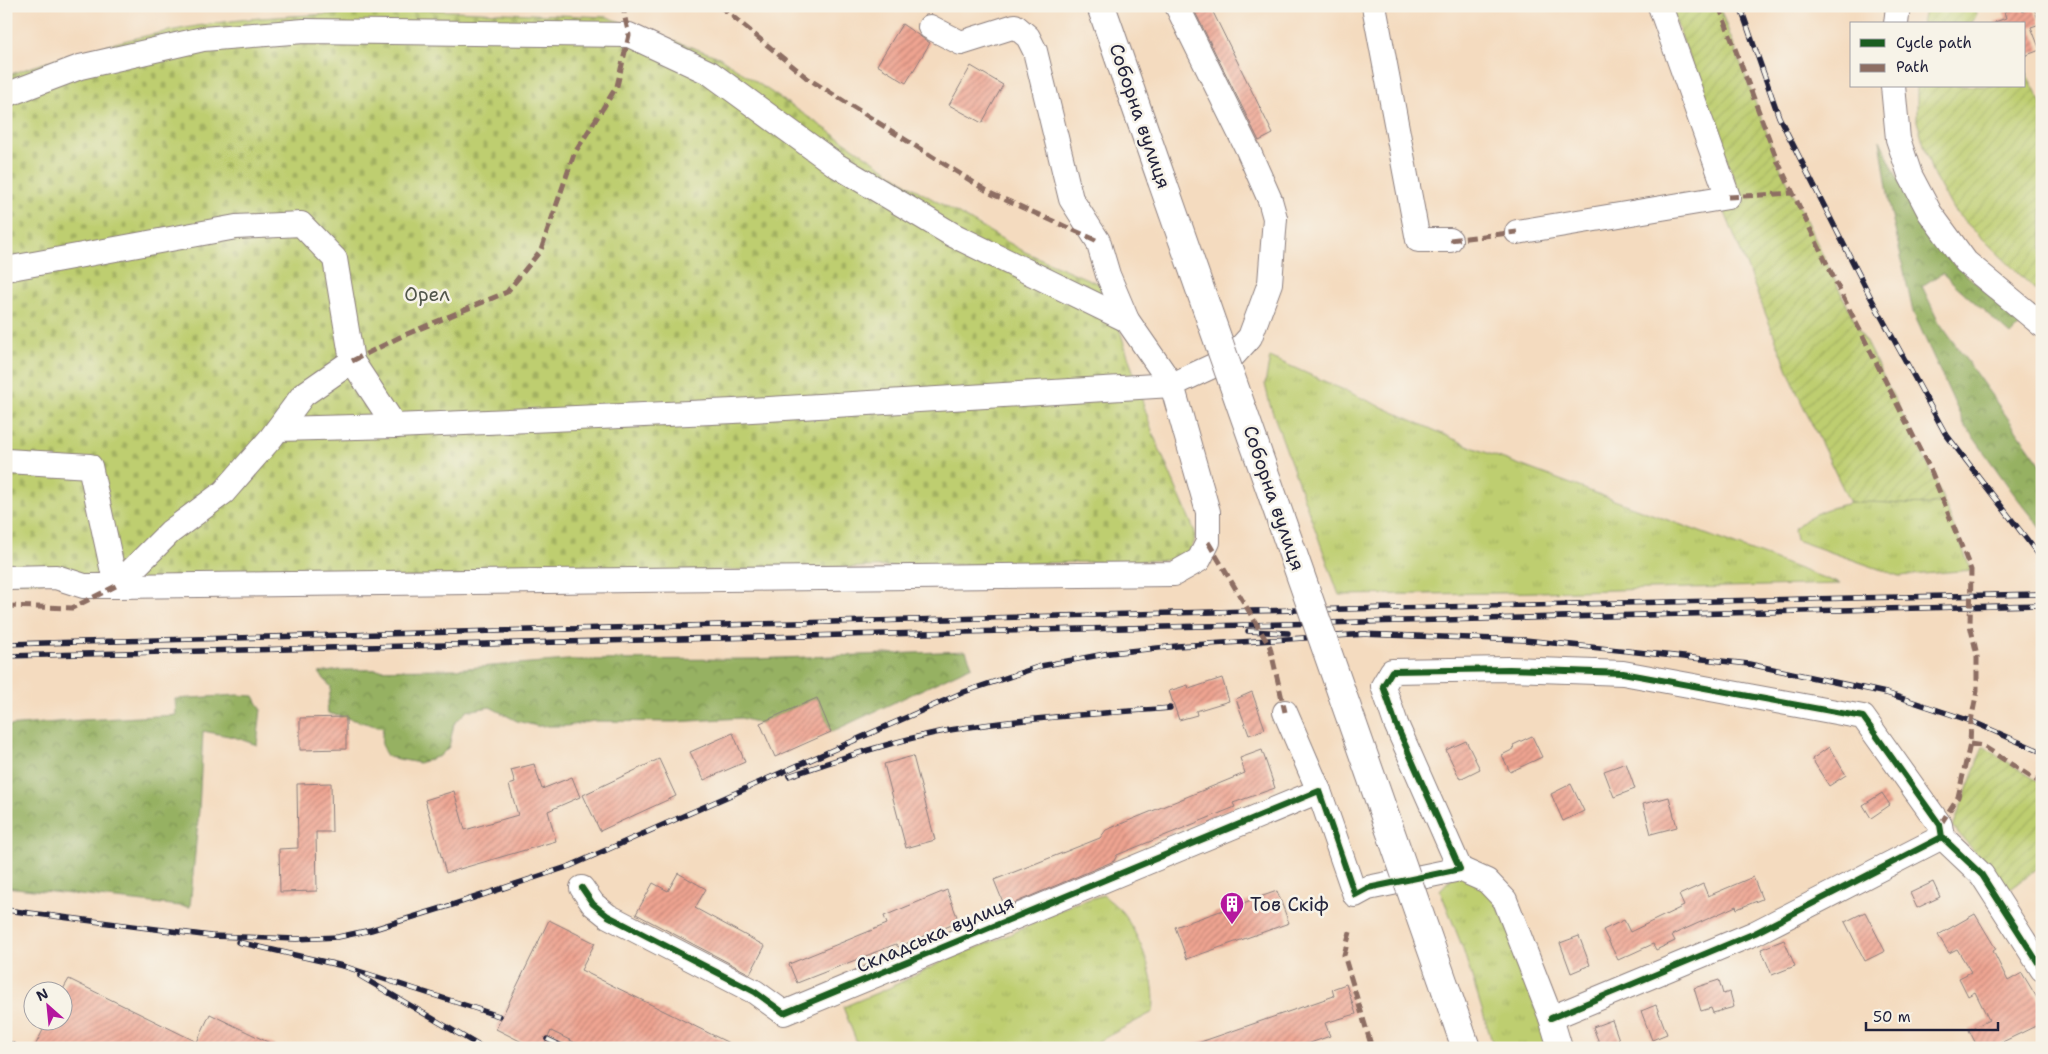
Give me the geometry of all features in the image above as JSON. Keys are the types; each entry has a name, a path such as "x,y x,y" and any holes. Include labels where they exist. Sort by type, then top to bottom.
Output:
{"main road":[{"name":"Соборна вулиця","path":"1101,6 1466,1048"}],"street":[{"path":"278,429 395,426 744,410 1172,385 1232,357 1250,337 1270,283 1275,218 1270,200 1248,150 1177,6"},
{"path":"1374,6 1418,240 1450,240"},
{"path":"1518,232 1728,197 1660,6"},
{"path":"1896,22 1898,6"},
{"path":"6,578 56,577 84,586 116,586 1174,574 1199,560 1208,542 1208,512 1172,385 1127,320 1108,275 1098,242 1071,199 1034,51 1028,37 1015,26 960,43 930,27"},
{"path":"6,96 80,67 203,39 304,31 629,35 710,73 836,165 953,235 1127,320"},
{"path":"1893,88 1898,138 1910,175 1930,213 1966,262 2042,325"},
{"path":"6,269 236,227 302,224 335,259 352,360 395,426"},
{"path":"116,586 170,532 224,492 278,429 303,394 352,360"},
{"path":"6,460 90,466 116,586"},
{"path":"1460,869 1396,724 1383,686 1392,671 1508,669 1623,673 1863,717 1940,825 1942,836 1982,875 2042,969"},
{"path":"1285,712 1319,791 1355,895 1368,888 1460,869 1487,881 1505,900 1552,1018 1560,1048"},
{"name":"Складська вулиця","path":"582,888 593,904 608,916 756,992 784,1013 1319,791"},
{"path":"1552,1018 1755,933 1942,836"}],"green space":[{"path":"1670,6 1719,6 1777,160 1840,291 1932,473 1944,502 1921,505 1873,502 1850,503 1798,395 1724,210 1743,203"},
{"path":"1926,6 1976,6 1976,16 1972,22 1922,22"},
{"name":"Орел","path":"427,10 607,17 719,57 915,189 1025,252 1106,287 1153,434 1195,532 1193,546 1176,560 431,577 6,582 6,76 99,47 197,26 229,21 302,15"},
{"path":"2026,74 2042,103 2042,296 1954,211 1932,172 1917,121 1917,88 2026,88"},
{"path":"1880,140 1916,218 1943,254 2022,324 2011,335 1942,273 1922,286 1939,322 2042,466 2042,529 2014,494 1964,424 1913,312 1890,207"},
{"path":"1270,357 1474,448 1840,584 1501,593 1339,595 1270,405 1265,384"},
{"path":"1864,501 1927,505 1944,502 1971,570 1899,576 1796,540 1794,529 1809,517 1826,509"},
{"path":"966,651 972,666 831,732 817,698 760,723 741,718 674,722 594,721 567,726 537,726 517,721 490,707 467,711 454,724 449,747 440,756 419,763 388,757 382,743 383,728 328,713 331,687 319,673 340,670 454,669 568,660 754,659"},
{"path":"238,695 254,696 261,709 257,745 234,737 203,731 199,810 190,907 6,887 6,726 176,715 175,699"},
{"path":"1983,746 2042,784 2042,865 2008,890 1953,827"},
{"path":"1460,869 1487,881 1560,1048 1494,1048 1462,946 1440,890"},
{"path":"1103,895 1123,913 1142,948 1153,987 1153,1012 1086,1048 859,1048 843,1007 889,988 946,960 1011,934 1073,904"}],"building":[{"path":"1192,6 1210,6 1273,134 1259,141"},
{"path":"2021,6 2023,12 2024,6 2033,6 2040,24 2031,27 2040,50 2026,55 2026,22 1995,22 2006,18 2004,12"},
{"path":"902,24 930,43 906,83 877,65"},
{"path":"971,66 1003,85 982,123 949,105"},
{"path":"1222,678 1229,701 1196,711 1197,715 1179,720 1169,691 1188,685 1189,689"},
{"path":"1252,692 1265,729 1249,735 1236,699"},
{"path":"817,698 831,732 775,757 760,723"},
{"path":"346,717 346,749 300,750 300,718"},
{"path":"733,733 745,762 704,780 690,752"},
{"path":"1532,736 1542,757 1510,772 1502,755 1514,749 1513,745"},
{"path":"1466,741 1480,769 1460,779 1446,750"},
{"path":"1829,747 1846,775 1829,786 1812,759"},
{"path":"1262,750 1275,788 1233,803 1235,807 1117,855 1114,861 1005,907 994,880 1100,838 1106,830 1245,773 1240,758"},
{"path":"913,756 935,840 906,848 884,764"},
{"path":"659,759 676,796 600,831 583,795"},
{"path":"1626,763 1635,789 1614,797 1604,771"},
{"path":"534,764 542,789 572,777 580,797 548,811 556,841 446,873 425,800 454,791 465,830 518,815 509,785 515,783 511,770"},
{"path":"331,783 332,832 316,832 317,891 280,892 279,849 298,848 297,784"},
{"path":"1571,784 1584,811 1563,821 1551,794"},
{"path":"1882,793 1890,805 1871,818 1863,805"},
{"path":"1669,797 1677,827 1651,834 1643,804"},
{"path":"678,873 706,889 695,908 765,946 750,974 636,914 653,883 668,891"},
{"path":"1753,877 1762,899 1737,909 1736,906 1672,935 1675,941 1656,950 1653,944 1618,960 1603,930 1624,920 1630,932 1684,906 1679,895 1703,884 1708,896"},
{"path":"1933,882 1940,897 1917,908 1910,893"},
{"path":"947,890 959,922 898,947 896,944 797,983 789,964 887,924 884,916"},
{"name":"Тов Скіф","path":"1277,891 1289,923 1187,959 1175,927"},
{"path":"1865,912 1885,951 1865,961 1845,922"},
{"path":"1975,914 1996,949 1993,951 2008,981 2022,973 2042,1006 2042,1023 1990,1048 1978,1048 1969,1030 1989,1020 1975,992 1968,996 1959,978 1971,972 1957,949 1949,953 1938,935"},
{"path":"549,920 595,943 581,970 739,1048 586,1048 551,1031 543,1048 534,1048 496,1029"},
{"path":"1579,936 1590,965 1571,973 1560,943"},
{"path":"1784,940 1795,966 1772,975 1761,949"},
{"path":"69,979 197,1042 210,1014 280,1048 34,1048 42,1032 72,1032 72,982 67,982"},
{"path":"1719,980 1723,994 1730,992 1734,1007 1713,1013 1711,1008 1701,1011 1694,988"},
{"path":"1346,984 1356,1014 1325,1023 1330,1036 1296,1048 1189,1048 1189,1046 1334,996 1332,989"},
{"path":"1656,1005 1667,1034 1652,1040 1641,1011"},
{"path":"1612,1020 1622,1048 1601,1048 1593,1027"}],"railway":[{"path":"1740,6 1779,117 1871,298 1945,433 2042,559"},
{"path":"6,644 1250,611 2042,594"},
{"path":"6,656 2042,605"},
{"path":"1248,631 1288,633"},
{"path":"1360,634 1525,640 1749,664 1886,693 1971,721 2042,752"},
{"path":"6,910 211,936 296,939 338,937 371,930 570,866 964,692 1041,666 1110,653 1177,646 1367,634"},
{"path":"789,776 889,744 950,730 1032,719 1170,708"},
{"path":"238,942 343,966 499,1016"},
{"path":"360,976 483,1048"},
{"path":"547,1039 566,1048"},
{"path":"6,1042 18,1048"}],"marked path":[{"path":"352,361 400,337 507,292 541,250 574,154 617,86 629,35 624,14 625,6"},
{"path":"720,6 807,78 992,194 1098,241"},
{"path":"1719,6 1777,160 1840,291 1932,473 1971,570 1970,625 1977,655 1977,691 1971,721 1970,744 1958,797 1940,825"},
{"path":"1728,197 1793,193"},
{"path":"1450,240 1517,232"},
{"path":"1208,542 1270,647 1285,712"},
{"path":"6,606 72,608 116,586"},
{"path":"1970,744 1983,746 2042,784"},
{"path":"1350,932 1344,955 1372,1048"}],"cycle path":[{"path":"582,888 593,904 608,916 755,992 784,1013 1319,791 1355,895 1368,888 1460,869 1396,724 1383,686 1392,671 1509,669 1623,673 1863,717 1940,825 1942,837 1982,875 2042,969"},
{"path":"1551,1018 1755,933 1942,837"}],"place":[{"name":"Тов Скіф","path":"1232,925"}]}
